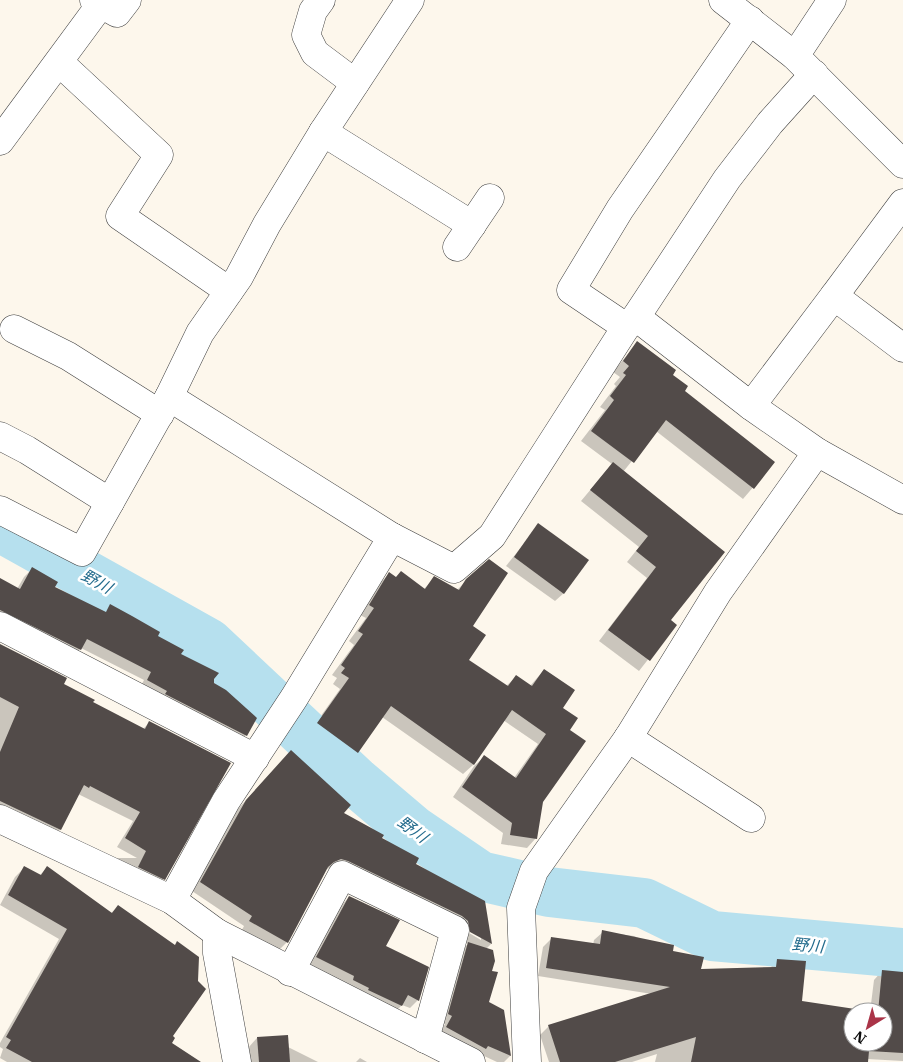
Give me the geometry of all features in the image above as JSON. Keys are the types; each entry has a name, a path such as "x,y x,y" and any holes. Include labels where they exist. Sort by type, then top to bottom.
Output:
{"street":[{"path":"0,141 59,62 97,2 116,12 127,0"},
{"path":"321,0 313,11 306,35 316,53 355,83"},
{"path":"0,510 82,552 165,406 200,333 229,291 323,132 410,0"},
{"path":"723,0 795,56 903,164"},
{"path":"795,56 832,0"},
{"path":"750,20 620,209 571,290 631,322 817,452 903,500"},
{"path":"59,62 159,156 120,216 229,291"},
{"path":"14,329 165,406 392,537 454,568 492,536 631,322 727,179 770,123 814,74"},
{"path":"323,132 464,236 490,198"},
{"path":"751,406 903,203"},
{"path":"834,296 903,348"},
{"path":"0,436 27,450 110,502"},
{"path":"527,1062 521,908 534,871 628,738 718,592 817,452"},
{"path":"172,900 226,801 283,715 392,537"},
{"path":"0,626 255,758"},
{"path":"628,738 751,818"},
{"path":"0,819 172,900 217,933 290,972 471,1062"},
{"path":"290,972 342,875 455,930 425,1039"},
{"path":"217,933 217,953 236,1062"}],"building":[{"path":"637,341 676,370 673,375 688,386 685,391 775,462 754,489 666,420 634,463 591,431 614,400 610,396 626,375 623,373 629,366 623,361"},
{"path":"613,462 725,552 671,620 677,625 650,661 608,630 656,567 636,551 648,536 590,490"},
{"path":"538,523 589,560 564,594 514,557"},
{"path":"489,559 508,573 473,626 486,635 469,660 508,686 516,675 532,686 544,669 575,690 563,708 578,718 570,730 586,741 543,802 537,839 510,835 512,823 462,787 484,755 516,778 546,734 512,710 474,765 391,706 358,753 317,723 349,678 341,673 345,668 341,665 363,634 358,631 374,608 369,605 389,572 396,577 401,571 425,589 434,576 459,590 466,579"},
{"path":"32,567 58,582 55,587 106,612 110,604 132,616 160,632 158,636 184,650 181,654 219,673 214,679 214,683 226,690 257,718 247,736 165,694 167,691 147,680 151,672 87,639 81,650 0,610 0,578 20,589"},
{"path":"0,644 67,678 64,684 95,700 93,702 145,729 149,721 231,763 165,880 138,867 146,851 125,838 140,812 90,786 89,788 84,785 61,830 0,801 0,752 19,707 0,697"},
{"path":"291,750 351,805 344,813 384,835 382,838 419,858 416,864 485,901 492,944 470,932 468,921 462,916 341,859 328,867 288,943 249,921 252,916 200,882 246,800"},
{"path":"24,866 41,875 47,866 112,913 118,905 175,945 177,941 199,957 198,981 206,989 173,1036 175,1038 172,1043 201,1062 32,1062 6,1048 11,1040 6,1037 67,929 8,895"},
{"path":"349,896 400,920 386,946 429,967 419,1001 408,995 402,1006 368,990 369,988 353,980 354,976 316,957"},
{"path":"602,930 674,945 673,951 704,957 701,969 776,967 777,959 806,961 802,1001 843,1007 843,1052 869,1052 868,1062 691,1062 696,1037 615,1062 560,1062 548,1025 670,987 546,968 551,937 600,944"},
{"path":"468,942 493,950 495,961 492,971 498,972 489,1002 504,1010 511,1056 488,1046 486,1049 446,1027 452,1016 448,1014"},
{"path":"882,970 903,972 903,1053 886,1052 893,1052 893,1002 879,1002"},
{"path":"288,1035 290,1062 259,1062 257,1037"}],"waterway":[{"name":"野川","path":"0,527 208,643 355,781 414,831 480,876 549,892 644,903 712,936 903,953"}]}
